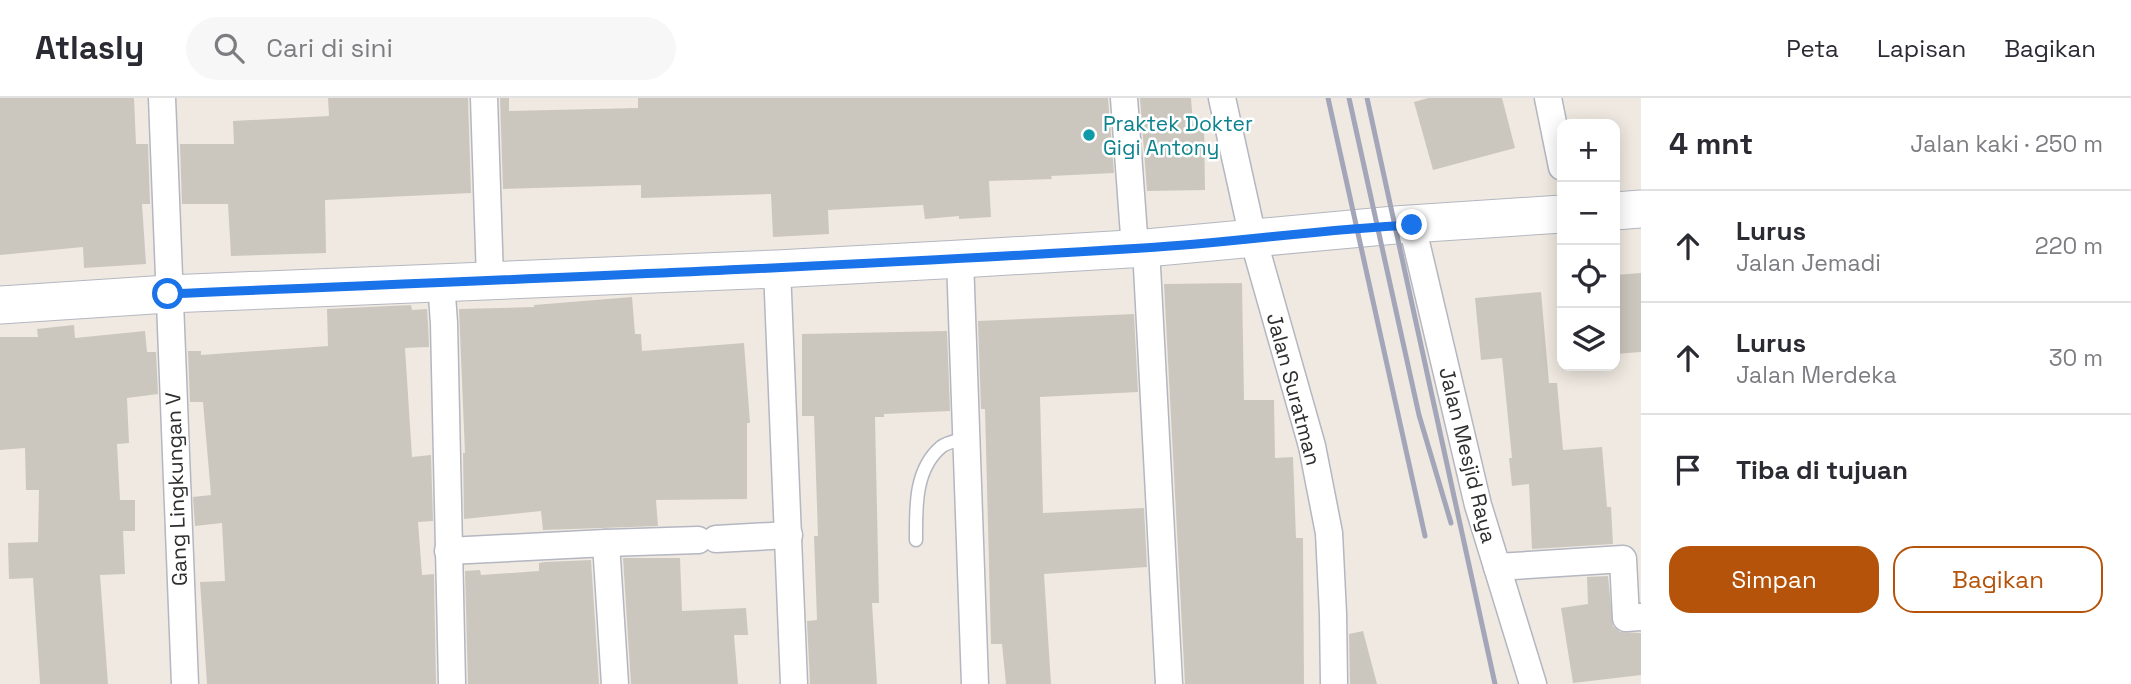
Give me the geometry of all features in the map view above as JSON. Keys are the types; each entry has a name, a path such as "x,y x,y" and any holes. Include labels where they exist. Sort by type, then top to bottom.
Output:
{"street":[{"name":"Gang Lingkungan V","path":"162,98 185,684"},
{"path":"484,98 490,279"},
{"path":"1124,98 1141,248 1169,684"},
{"name":"Jalan Suratman","path":"1222,98 1253,238 1312,446 1329,533 1334,684"},
{"path":"1548,98 1557,142"},
{"path":"1620,211 1641,209"},
{"path":"0,305 168,294 960,259 1141,248 1557,214"},
{"name":"Jalan Mesjid Raya","path":"1412,225 1478,505 1533,684"},
{"path":"960,259 975,684"},
{"path":"777,269 794,684"},
{"path":"441,282 452,684"},
{"path":"447,551 789,535"},
{"path":"607,543 615,684"},
{"path":"1497,567 1623,559 1626,618 1641,617"}],"lane":[{"path":"916,541 916,498 928,463 942,445 967,438"}],"building":[{"path":"0,98 134,98 136,144 148,144 150,204 142,204 146,264 84,268 83,247 0,255"},
{"path":"328,98 468,98 471,193 325,200 326,253 231,256 228,204 182,204 180,144 234,144 233,121 329,116"},
{"path":"500,98 509,98 509,111 638,108 638,98 1108,98 1114,173 989,181 991,217 925,219 923,205 828,210 829,234 773,237 771,194 641,198 641,185 503,189"},
{"path":"1140,98 1191,98 1193,124 1204,124 1205,190 1147,191"},
{"path":"1428,98 1502,98 1515,148 1433,170 1414,102"},
{"path":"1641,273 1641,352 1620,354 1620,275"},
{"path":"1242,283 1244,400 1274,400 1275,458 1293,457 1296,538 1303,538 1304,684 1185,684 1164,284"},
{"path":"1541,292 1549,383 1557,383 1563,450 1602,447 1607,507 1611,507 1613,544 1532,549 1529,484 1512,486 1509,458 1512,458 1502,358 1481,360 1475,298"},
{"path":"632,297 635,334 641,334 642,351 744,343 750,423 747,423 747,499 656,500 658,526 543,530 541,511 464,519 465,453 459,309 534,307"},
{"path":"411,305 412,310 427,309 428,324 429,347 405,348 412,457 431,455 433,521 418,522 422,575 434,574 436,684 207,684 200,582 225,581 222,523 195,526 193,497 211,495 203,402 190,402 188,351 201,351 201,355 328,346 327,309"},
{"path":"1134,314 1138,392 1040,397 1043,513 1144,508 1147,567 1044,574 1051,684 1006,684 1002,644 991,644 985,409 981,409 978,321"},
{"path":"74,325 75,338 145,331 147,352 156,352 158,394 127,398 129,443 117,444 120,500 135,500 135,531 123,531 125,574 100,575 108,684 40,684 33,578 9,579 8,543 38,542 39,490 26,490 25,448 0,450 0,337 38,337 37,329"},
{"path":"947,331 950,411 884,414 884,417 875,417 879,603 872,603 877,684 810,684 807,621 817,620 814,536 818,536 814,416 802,416 802,334"},
{"path":"623,558 680,558 682,611 746,608 748,635 734,635 738,684 631,684"},
{"path":"591,560 599,684 468,684 465,571 480,570 481,575 539,571 539,563"},
{"path":"1608,576 1613,626 1620,632 1641,633 1641,675 1573,683 1561,608 1588,604 1587,577"},
{"path":"1363,631 1377,684 1350,684 1349,634"}],"railway":[{"path":"1328,98 1425,536"},
{"path":"1349,98 1419,415 1451,523"},
{"path":"1367,98 1495,684"}],"place":[{"name":"Praktek Dokter Gigi Antony","path":"1089,135"}],"route":[{"path":"168,294 960,259 1146,248 1412,225"}]}
